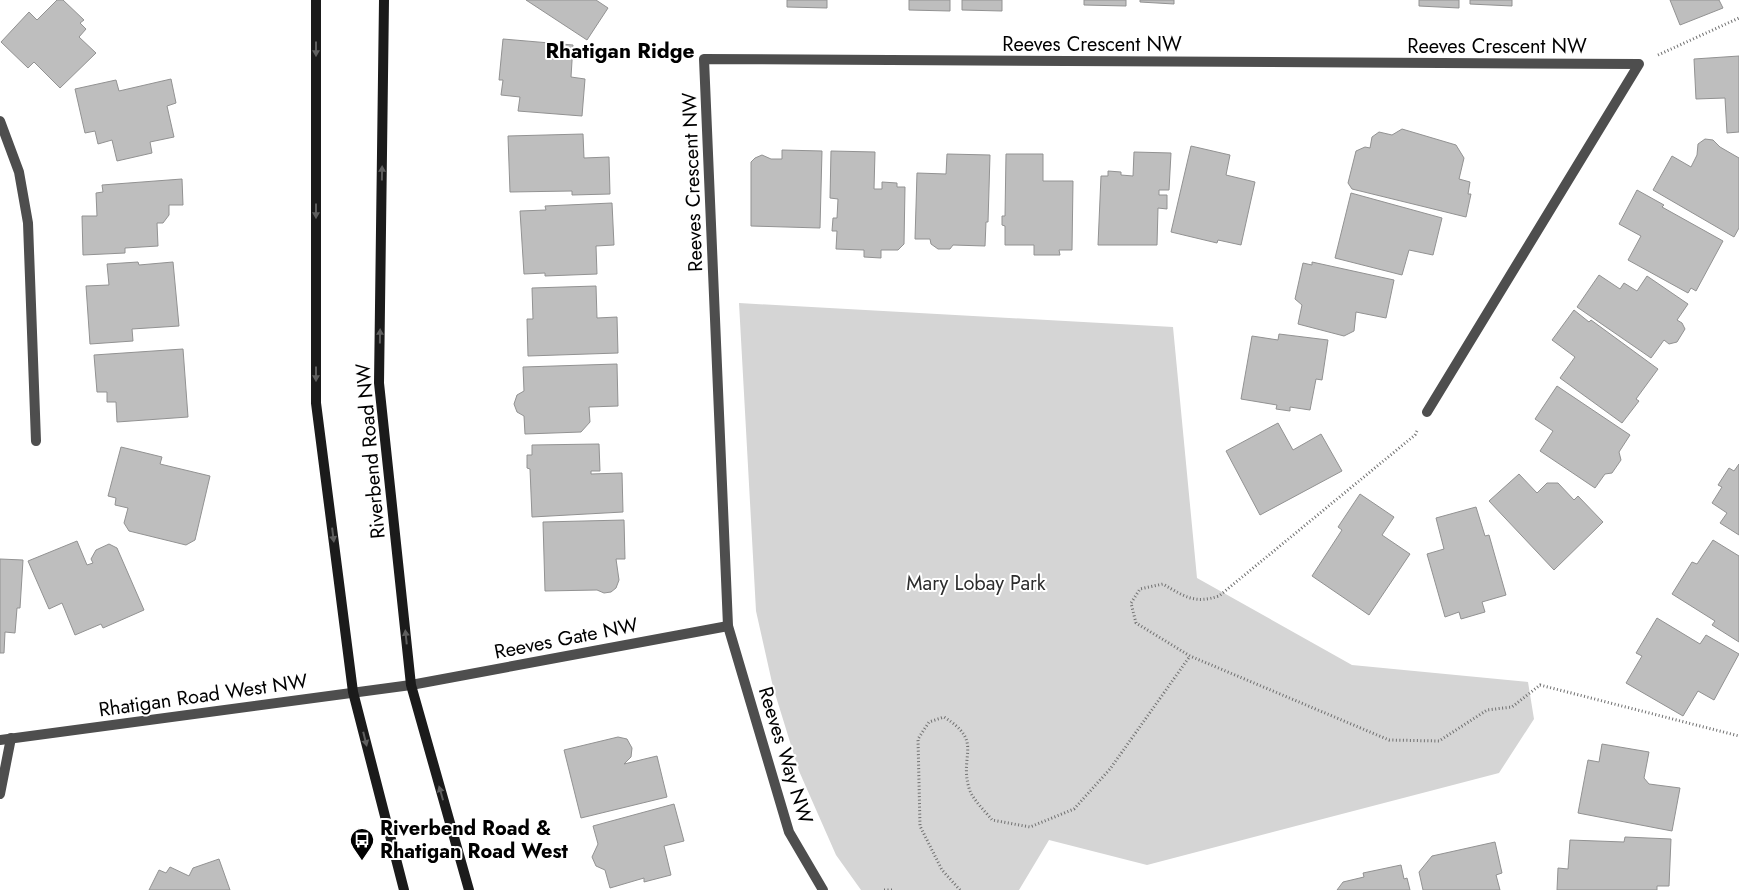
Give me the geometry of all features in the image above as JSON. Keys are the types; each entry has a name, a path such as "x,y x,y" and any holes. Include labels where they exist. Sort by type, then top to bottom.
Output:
{"main road":[{"path":"316,0 316,402 353,692 404,890"},
{"name":"Riverbend Road NW","path":"384,0 379,383 411,686 469,890"}],"street":[{"name":"Reeves Crescent NW","path":"728,626 704,59 1639,64"},
{"path":"1427,412 1639,64"},
{"path":"0,121 19,172 28,223 36,442"},
{"name":"Reeves Gate NW","path":"411,686 728,626"},
{"name":"Reeves Way NW","path":"728,626 790,832 823,890"},
{"name":"Rhatigan Road West NW","path":"5,739 353,692 411,686"},
{"path":"0,794 5,739"}],"path":[{"path":"1639,64 1739,18"},
{"path":"1427,412 1415,435 1219,596 1202,602 1178,593 1163,584 1140,589 1131,603 1136,623 1190,656 1390,740 1439,741 1487,710 1512,707 1540,685 1739,736"},
{"path":"960,890 942,870 920,826 918,738 929,722 944,716 960,726 968,741 969,790 992,820 1030,827 1074,809 1110,769 1190,656"},
{"path":"884,890 892,890"}],"green space":[{"name":"Mary Lobay Park","path":"739,303 1173,327 1197,578 1352,665 1528,682 1534,719 1499,773 1147,865 1049,840 1019,890 861,890 836,855 799,771 773,687 756,611"}],"building":[{"path":"57,0 63,0 84,20 80,23 86,29 79,37 96,53 60,88 34,62 28,68 1,42 29,12 37,20"},
{"path":"526,0 596,0 608,8 587,40"},
{"path":"787,0 827,0 827,8 787,7"},
{"path":"909,0 950,0 950,11 909,10"},
{"path":"962,0 1002,0 1002,11 962,10"},
{"path":"1084,0 1126,0 1126,6 1084,5"},
{"path":"1140,0 1174,0 1174,4 1140,2"},
{"path":"1419,0 1459,0 1459,8 1419,6"},
{"path":"1470,0 1512,0 1512,6 1470,4"},
{"path":"1670,0 1719,0 1723,8 1680,25"},
{"path":"503,39 573,45 571,77 585,79 582,116 518,111 520,97 501,95 503,80 499,80"},
{"path":"1739,56 1739,132 1727,133 1725,98 1696,99 1694,59"},
{"path":"171,79 176,103 167,106 174,137 150,142 152,153 117,161 112,140 98,144 95,131 85,133 75,89 116,80 119,91"},
{"path":"1402,129 1456,145 1464,158 1459,179 1470,182 1468,194 1471,194 1466,217 1352,189 1348,183 1356,151 1365,147 1370,148 1372,137 1379,132 1392,135"},
{"path":"583,134 584,158 609,157 610,194 572,195 572,191 510,192 508,136"},
{"path":"1705,139 1713,140 1720,147 1739,158 1739,228 1734,237 1653,190 1672,156 1691,167 1697,155 1698,144"},
{"path":"1191,146 1230,155 1226,175 1255,182 1241,245 1218,240 1217,243 1171,232"},
{"path":"782,150 822,151 820,228 751,226 751,162 762,155 771,159 782,159"},
{"path":"831,151 875,152 874,189 882,189 882,182 897,183 897,187 905,187 904,244 898,250 881,250 881,258 864,257 864,250 836,249 837,231 832,231 833,218 837,218 838,199 830,198"},
{"path":"1134,152 1171,153 1169,190 1159,190 1159,195 1167,195 1167,209 1158,208 1157,245 1098,245 1101,176 1108,176 1108,171 1121,172 1121,175 1133,176"},
{"path":"947,154 990,155 988,222 986,222 985,246 953,245 950,249 938,249 931,244 930,239 915,239 917,173 946,174"},
{"path":"1006,154 1043,154 1043,181 1073,181 1072,250 1059,250 1060,255 1034,255 1034,245 1005,245 1005,226 1002,225 1002,216 1005,216"},
{"path":"182,179 183,205 169,205 169,215 163,223 157,223 158,246 125,248 125,253 83,255 82,216 97,216 96,193 103,192 102,185"},
{"path":"1637,190 1664,205 1662,207 1723,241 1696,291 1691,288 1688,293 1628,260 1641,236 1619,224"},
{"path":"1351,193 1442,218 1433,255 1409,250 1402,275 1335,258"},
{"path":"612,203 614,245 596,246 597,274 545,276 545,273 524,274 520,211 546,210 545,206"},
{"path":"138,262 139,265 173,262 179,326 132,329 133,341 90,344 86,286 109,285 107,264"},
{"path":"1312,262 1394,280 1386,318 1356,312 1354,331 1344,336 1298,324 1302,305 1295,299 1303,263 1312,265"},
{"path":"1599,275 1620,289 1624,283 1637,291 1647,276 1688,304 1677,320 1682,323 1685,329 1677,342 1669,344 1664,340 1651,358 1577,307"},
{"path":"596,286 597,318 617,317 618,353 528,356 527,319 533,319 532,288"},
{"path":"1574,310 1589,322 1591,320 1658,369 1636,399 1639,401 1622,423 1560,378 1575,357 1552,340"},
{"path":"1279,334 1328,340 1322,380 1316,379 1310,410 1290,407 1290,411 1276,409 1277,405 1241,399 1252,336 1278,340"},
{"path":"183,349 188,417 117,422 116,402 107,402 107,392 97,392 94,355"},
{"path":"617,364 618,406 589,407 590,422 581,432 525,434 524,416 517,412 514,404 517,395 524,391 523,367"},
{"path":"1557,386 1630,435 1619,452 1621,460 1612,473 1605,474 1595,488 1540,451 1553,431 1535,419"},
{"path":"1278,423 1293,450 1321,434 1342,471 1260,515 1226,451"},
{"path":"599,444 600,471 591,471 591,474 622,473 623,512 532,517 530,469 527,468 527,455 532,455 532,445"},
{"path":"121,447 162,457 160,464 210,476 195,540 186,545 129,531 124,523 128,508 115,505 116,498 108,496"},
{"path":"1739,464 1739,535 1720,523 1727,513 1712,503 1722,487 1718,485 1729,468 1734,471"},
{"path":"1519,474 1537,493 1547,483 1558,483 1574,500 1578,496 1603,522 1554,570 1489,501"},
{"path":"1360,494 1394,517 1382,535 1410,554 1369,615 1312,576 1342,530 1338,527"},
{"path":"1476,507 1485,536 1489,535 1506,595 1482,602 1485,612 1461,619 1459,612 1445,617 1427,554 1444,549 1436,518"},
{"path":"624,520 625,559 616,559 619,580 616,588 611,592 604,593 597,590 545,591 543,522"},
{"path":"1713,540 1739,556 1739,642 1712,625 1715,621 1672,594 1692,562 1697,564"},
{"path":"77,541 87,565 93,563 91,559 96,550 109,544 117,548 144,610 103,628 101,624 75,635 62,603 49,609 28,561"},
{"path":"0,559 23,560 20,608 17,608 15,633 5,632 4,653 0,653"},
{"path":"1657,618 1700,644 1706,635 1739,654 1714,700 1698,691 1683,716 1626,683 1642,656 1636,653"},
{"path":"618,737 627,739 632,748 631,757 624,764 657,756 667,797 581,818 564,750"},
{"path":"1602,744 1649,752 1644,778 1649,784 1680,788 1672,831 1578,813 1588,760 1599,762"},
{"path":"674,804 684,841 664,846 671,875 644,882 644,878 610,888 605,870 596,866 592,857 598,844 593,826"},
{"path":"1625,837 1671,839 1669,886 1657,886 1657,890 1557,890 1558,868 1568,869 1570,840 1624,842"},
{"path":"1495,842 1502,873 1496,875 1500,890 1423,890 1419,872 1432,856"},
{"path":"219,859 230,890 149,890 159,870 166,873 170,867 189,876 193,868"},
{"path":"1401,865 1404,879 1407,878 1410,890 1337,890 1343,882 1364,877 1363,873"}],"place":[{"name":"Riverbend Road & Rhatigan Road West","path":"362,861"}],"district":[{"name":"Rhatigan Ridge","path":"620,51"}]}
